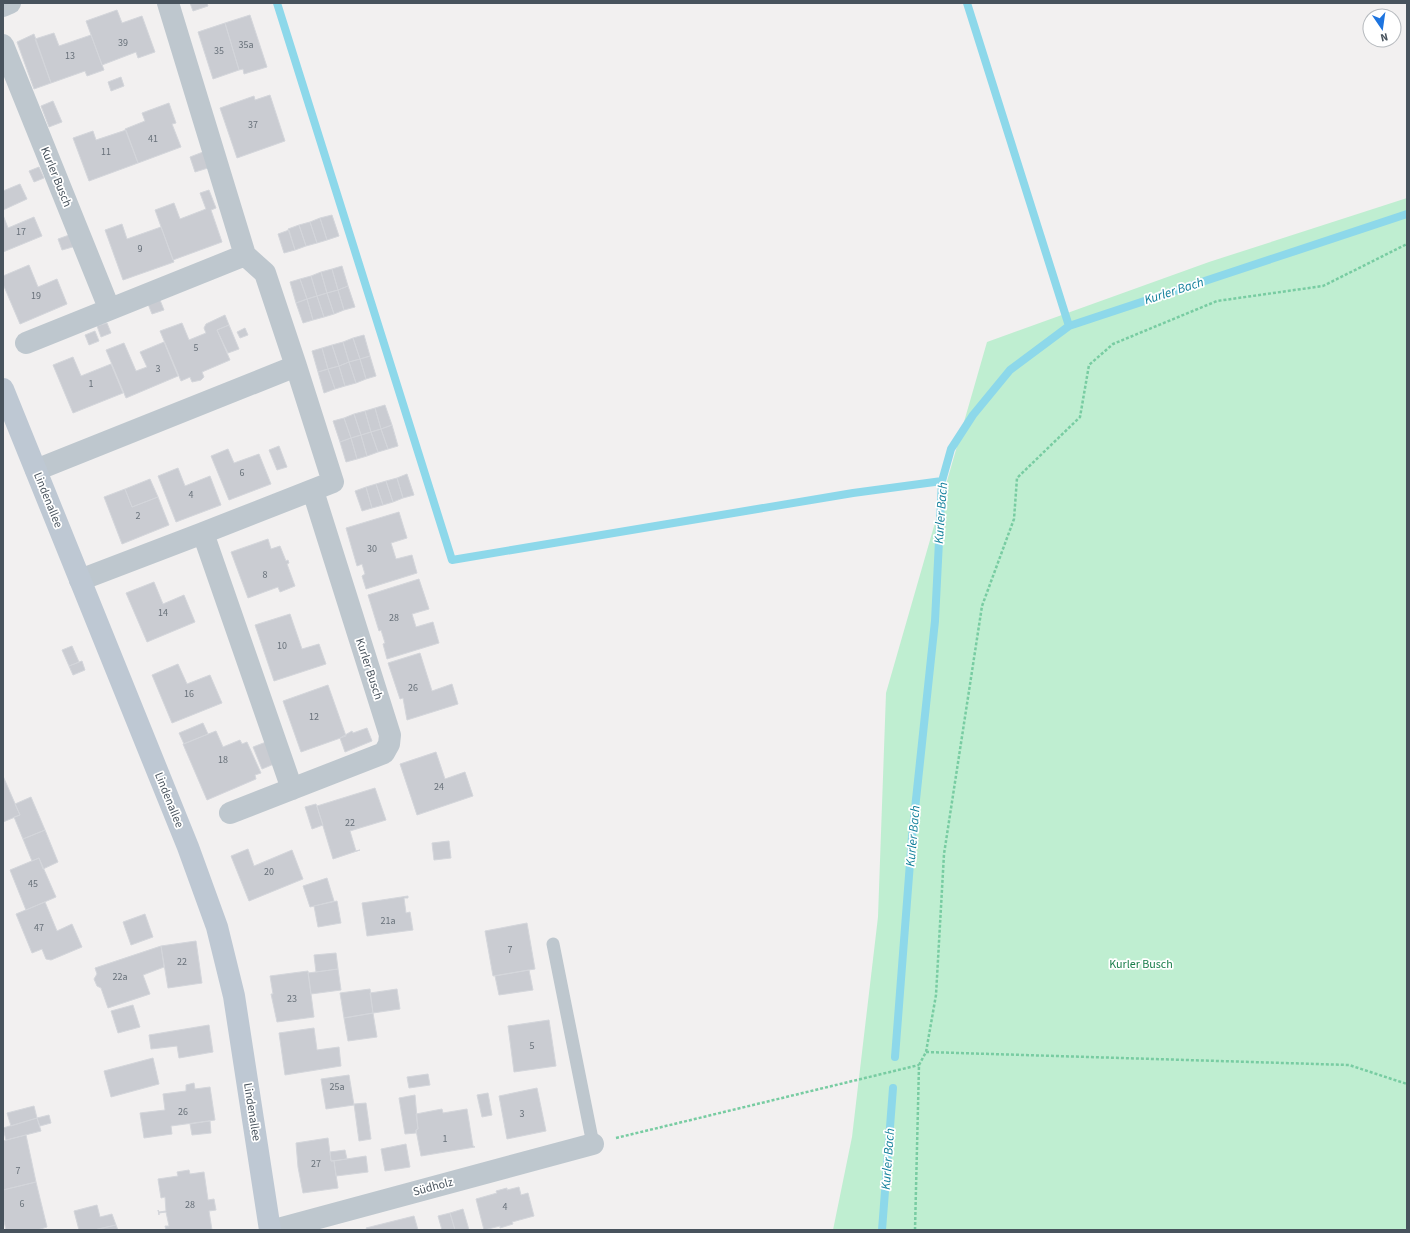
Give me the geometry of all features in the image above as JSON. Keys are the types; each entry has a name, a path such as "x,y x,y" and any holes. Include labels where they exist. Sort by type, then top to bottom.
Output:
{"main road":[{"name":"Lindenallee","path":"3,389 188,846 217,927 234,996 270,1230"}],"street":[{"path":"3,6 10,3"},
{"path":"80,580 333,482 296,366 264,273 245,255 168,3"},
{"name":"Kurler Busch","path":"3,45 109,308"},
{"path":"26,343 109,308 245,255"},
{"path":"36,470 296,366"},
{"name":"Kurler Busch","path":"230,813 384,752 389,744 390,735 313,491"},
{"path":"203,533 292,789"},
{"name":"Südholz","path":"274,1230 593,1144"}],"lane":[{"path":"553,944 593,1144"}],"path":[{"path":"915,1230 919,1064 926,1052 936,995 944,854 967,693 982,606 1014,519 1017,478 1080,417 1089,365 1113,344 1217,301 1323,286 1407,244"},
{"path":"926,1052 1349,1065 1407,1084"},
{"path":"593,1144 919,1064"}],"green space":[{"name":"Kurler Busch","path":"1407,198 1407,1230 833,1230 852,1137 878,917 886,693 987,342 1209,262"}],"building":[{"path":"190,3 207,3 208,6 193,11"},
{"path":"117,10 122,23 142,16 155,52 138,58 136,52 102,65 86,21"},
{"path":"250,15 267,67 244,74 243,69 239,70 225,23"},
{"path":"225,23 239,70 213,79 198,32"},
{"path":"54,33 59,46 91,35 104,70 87,76 85,71 51,83 35,39"},
{"path":"34,34 51,83 34,89 17,42"},
{"path":"121,77 124,86 111,91 108,82"},
{"path":"270,95 285,141 237,158 220,108 254,96 255,100"},
{"path":"53,101 62,122 49,127 41,106"},
{"path":"169,103 176,123 172,124 181,147 138,163 125,129 145,121 142,113"},
{"path":"126,130 138,163 89,181 73,138 93,131 96,140"},
{"path":"203,152 208,168 195,172 190,157"},
{"path":"39,167 44,178 34,182 29,171"},
{"path":"20,184 27,199 3,210 3,191"},
{"path":"209,190 216,208 211,210 222,242 173,260 155,210 174,203 180,219 206,209 200,193"},
{"path":"3,215 8,228 34,217 42,236 3,252"},
{"path":"332,215 339,236 327,240 320,218"},
{"path":"320,218 327,240 317,243 310,222"},
{"path":"310,222 317,243 306,246 299,225"},
{"path":"122,224 127,239 161,227 174,262 123,280 105,230"},
{"path":"299,225 306,246 295,250 288,229"},
{"path":"289,230 295,250 284,253 278,234"},
{"path":"72,234 76,246 62,250 58,239"},
{"path":"29,265 38,287 57,279 67,304 20,324 3,284 3,276"},
{"path":"342,266 348,286 338,290 332,269"},
{"path":"332,269 338,290 327,293 321,272"},
{"path":"321,272 327,293 317,296 311,276"},
{"path":"311,276 317,296 307,299 300,279"},
{"path":"300,279 307,299 296,303 290,282"},
{"path":"348,286 355,307 344,310 338,290"},
{"path":"338,290 344,310 334,314 327,293"},
{"path":"327,293 334,314 324,317 317,296"},
{"path":"317,296 324,317 313,320 307,299"},
{"path":"307,299 313,320 303,323 296,303"},
{"path":"160,300 164,310 152,314 148,304"},
{"path":"225,315 229,325 217,330 230,360 202,372 204,377 201,380 192,382 190,377 181,381 160,331 182,323 189,340 206,333 204,328 206,324"},
{"path":"107,323 111,333 101,337 97,326"},
{"path":"229,325 239,349 228,353 217,330"},
{"path":"245,328 248,335 240,338 237,332"},
{"path":"95,331 99,341 89,345 85,335"},
{"path":"364,335 370,356 360,359 353,338"},
{"path":"353,338 360,359 349,362 343,342"},
{"path":"164,342 178,376 126,398 106,350 124,343 136,371 147,367 140,352"},
{"path":"343,342 349,362 339,366 332,345"},
{"path":"332,345 339,366 328,369 322,348"},
{"path":"322,348 328,369 318,372 312,351"},
{"path":"370,356 376,376 366,379 360,359"},
{"path":"73,357 81,376 111,364 123,393 73,413 53,365"},
{"path":"360,359 366,379 356,383 349,362"},
{"path":"349,362 356,383 345,386 339,366"},
{"path":"339,366 345,386 335,389 328,369"},
{"path":"328,369 335,389 324,393 318,372"},
{"path":"385,405 392,425 381,429 375,408"},
{"path":"375,408 381,429 371,432 365,411"},
{"path":"365,411 371,432 361,435 354,414"},
{"path":"354,414 361,435 351,438 344,418"},
{"path":"344,418 351,438 340,442 333,421"},
{"path":"392,425 398,446 388,449 381,429"},
{"path":"381,429 388,449 378,452 371,432"},
{"path":"371,432 378,452 367,456 361,435"},
{"path":"361,435 367,456 357,459 351,438"},
{"path":"351,438 357,459 346,462 340,442"},
{"path":"279,446 287,467 277,470 269,450"},
{"path":"228,449 234,463 259,454 271,484 229,500 211,456"},
{"path":"178,468 185,486 210,476 221,505 176,522 158,476"},
{"path":"407,474 414,495 403,498 397,478"},
{"path":"397,478 403,498 393,502 386,481"},
{"path":"150,479 158,497 132,507 125,489"},
{"path":"386,481 393,502 383,505 376,484"},
{"path":"376,484 383,505 372,508 366,487"},
{"path":"366,487 372,508 362,511 355,491"},
{"path":"125,489 132,507 158,497 169,525 122,544 104,497"},
{"path":"399,512 407,538 391,543 396,559 412,555 417,573 366,589 362,576 365,574 362,564 357,566 346,528"},
{"path":"268,539 271,549 280,546 286,561 288,560 289,563 287,564 295,586 280,592 278,587 248,598 231,552"},
{"path":"419,579 429,609 412,614 416,627 433,622 439,643 387,659 383,644 385,643 381,630 379,631 368,595"},
{"path":"154,582 163,604 184,595 195,622 147,642 126,593"},
{"path":"290,614 302,649 319,644 326,664 274,681 255,625"},
{"path":"72,646 79,662 69,666 62,650"},
{"path":"420,653 432,691 452,684 458,704 407,720 403,698 400,699 388,663"},
{"path":"82,661 85,670 73,675 69,666"},
{"path":"178,664 187,684 210,675 222,703 172,723 152,675"},
{"path":"328,685 346,736 301,752 283,701"},
{"path":"203,723 208,734 184,744 179,733"},
{"path":"367,728 372,741 345,752 340,738 352,731 353,733"},
{"path":"216,731 223,747 240,740 242,744 247,742 261,773 255,775 256,779 207,800 183,744"},
{"path":"266,742 274,764 262,769 253,747"},
{"path":"436,752 445,779 465,772 473,796 417,815 400,764"},
{"path":"3,776 20,815 3,822"},
{"path":"375,788 386,820 350,831 356,851 360,850 333,859 317,806"},
{"path":"31,797 45,830 23,839 14,817 20,815 15,804"},
{"path":"316,804 323,825 312,829 305,807"},
{"path":"45,830 58,862 43,869 39,858 32,861 23,839"},
{"path":"449,841 451,858 434,860 432,843"},
{"path":"248,849 254,866 292,850 303,879 249,901 231,856"},
{"path":"39,858 56,897 26,910 10,870"},
{"path":"327,878 334,901 310,907 303,886"},
{"path":"408,896 408,898 404,898 406,913 410,912 413,930 367,936 362,903"},
{"path":"337,901 341,923 318,927 314,906"},
{"path":"45,902 57,931 72,924 82,947 51,960 46,959 42,949 32,953 16,914"},
{"path":"145,914 153,937 131,945 123,922"},
{"path":"527,923 535,969 493,976 485,931"},
{"path":"196,941 202,983 168,988 161,946"},
{"path":"161,946 164,967 143,975 150,994 108,1008 101,988 97,986 94,979 97,974 95,968"},
{"path":"336,953 338,969 316,972 314,955"},
{"path":"338,969 341,990 311,994 308,973"},
{"path":"529,970 533,990 499,995 495,976"},
{"path":"308,971 314,1017 277,1022 271,994 273,994 270,976"},
{"path":"370,989 373,1013 344,1018 340,993"},
{"path":"397,989 400,1009 373,1013 370,993"},
{"path":"133,1005 140,1027 118,1033 111,1011"},
{"path":"373,1013 377,1037 348,1041 344,1018"},
{"path":"549,1020 556,1066 514,1072 508,1026"},
{"path":"209,1025 213,1052 179,1058 177,1046 151,1049 149,1035"},
{"path":"314,1028 317,1050 339,1047 341,1066 285,1075 279,1033"},
{"path":"153,1058 159,1084 111,1097 104,1071"},
{"path":"428,1074 430,1085 409,1088 407,1077"},
{"path":"349,1075 354,1105 326,1109 321,1079"},
{"path":"194,1083 195,1089 210,1087 215,1120 171,1126 172,1134 144,1138 140,1113 165,1110 163,1094 186,1091 186,1085"},
{"path":"537,1088 546,1131 507,1139 499,1096"},
{"path":"488,1093 492,1115 482,1117 477,1095"},
{"path":"415,1095 418,1129 416,1130 416,1133 405,1134 399,1098"},
{"path":"366,1103 371,1139 359,1141 354,1104"},
{"path":"34,1106 37,1118 11,1126 7,1113"},
{"path":"442,1109 443,1113 467,1109 473,1146 475,1147 421,1156 416,1130 418,1129 416,1114"},
{"path":"49,1115 51,1123 40,1126 37,1118"},
{"path":"37,1118 41,1131 6,1140 3,1128"},
{"path":"210,1121 211,1133 192,1135 190,1124"},
{"path":"26,1135 36,1182 3,1190 3,1141"},
{"path":"328,1138 331,1161 334,1161 338,1188 303,1193 298,1167 296,1143"},
{"path":"406,1144 410,1167 385,1171 381,1149"},
{"path":"345,1150 347,1159 331,1161 330,1152"},
{"path":"366,1156 368,1172 336,1176 334,1161"},
{"path":"189,1170 190,1174 204,1172 208,1200 214,1199 216,1210 209,1211 212,1230 166,1230 165,1226 169,1226 166,1212 159,1213 159,1215 158,1210 159,1212 166,1211 165,1197 161,1198 158,1179 178,1176 177,1172"},
{"path":"36,1182 47,1227 37,1230 6,1230 3,1217 3,1190"},
{"path":"519,1187 521,1195 528,1193 534,1216 512,1222 513,1224 500,1228 500,1226 484,1230 476,1199 497,1193 496,1191"},
{"path":"97,1205 100,1217 112,1214 116,1225 94,1230 79,1230 74,1211"},
{"path":"463,1209 469,1230 455,1230 450,1213"},
{"path":"450,1213 455,1230 442,1230 438,1216"},
{"path":"414,1216 418,1230 367,1230 366,1228"},
{"path":"116,1225 118,1230 94,1230"}],"waterway":[{"path":"277,3 452,560 853,493 942,481"},
{"path":"967,3 1069,326"},
{"name":"Kurler Bach","path":"895,1057 912,837 935,621 942,481 951,449 973,415 1010,370 1069,326 1407,214"},
{"name":"Kurler Bach","path":"882,1230 893,1088"}]}
